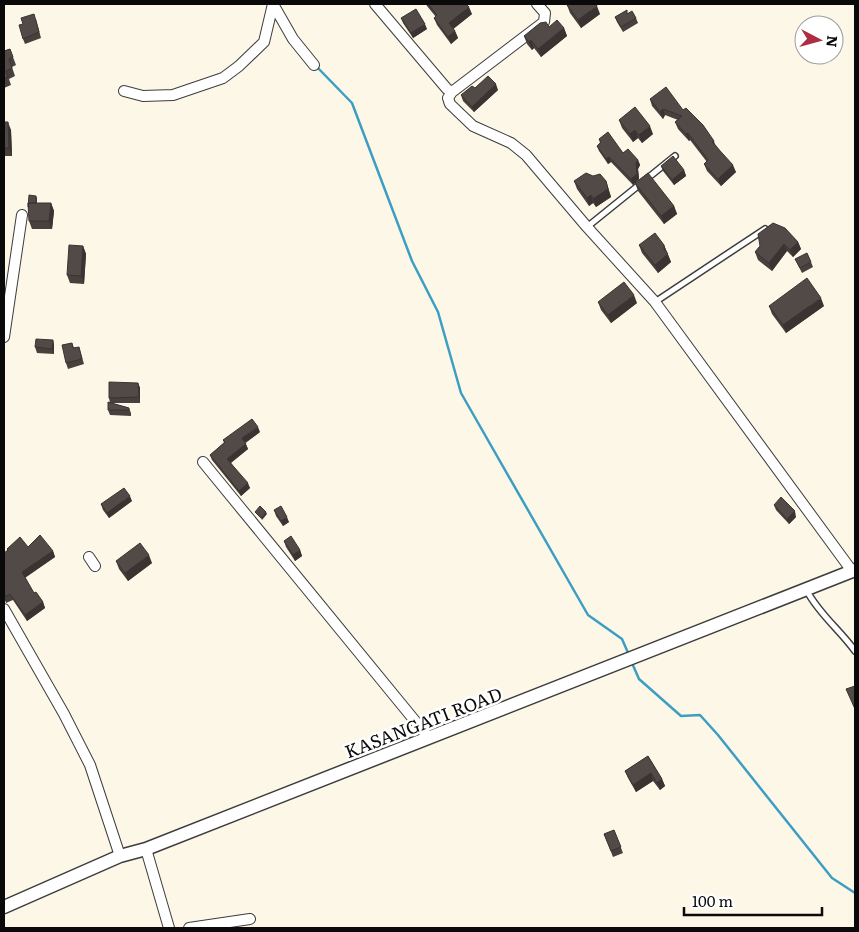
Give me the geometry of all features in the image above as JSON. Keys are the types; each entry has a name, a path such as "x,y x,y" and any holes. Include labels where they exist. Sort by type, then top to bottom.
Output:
{"street":[{"path":"273,4 293,38 314,65"},
{"path":"124,91 143,96 172,95 223,78 239,66 264,42 273,4"},
{"path":"375,4 447,89 452,92"},
{"path":"537,4 545,13 544,22 452,92 448,98 450,104 473,126 511,143 526,155 587,227 655,302 854,570"},
{"path":"4,337 22,215"},
{"path":"203,462 429,738"},
{"path":"89,557 96,566"},
{"name":"KASANGATI ROAD","path":"4,907 120,856 146,849 854,570"},
{"path":"4,609 90,765 120,856"},
{"path":"146,849 169,928"},
{"path":"189,928 250,919"}],"lane":[{"path":"587,227 675,156"},
{"path":"655,302 770,226"},
{"path":"806,590 820,612 855,651"}],"building":[{"path":"428,4 466,4 469,7 449,23 455,31 448,37 434,18 437,15"},
{"path":"596,4 597,6 578,20 567,5"},
{"path":"416,9 425,24 411,33 401,18"},
{"path":"627,10 627,14 632,11 636,18 621,27 615,17"},
{"path":"34,14 39,32 23,39 19,25 23,24 21,18"},
{"path":"557,20 564,28 538,49 531,40 529,42 524,36 540,23 546,22 549,27"},
{"path":"10,49 13,57 9,59 12,68 6,71 8,77 4,79 4,51"},
{"path":"488,76 496,84 472,107 461,95 472,86 475,88"},
{"path":"666,87 683,110 686,108 703,125 714,141 712,142 733,165 718,179 704,164 708,160 688,133 686,134 675,122 682,116 663,109 660,112 650,99"},
{"path":"635,107 650,126 639,135 635,130 630,134 619,120"},
{"path":"4,122 8,122 9,148 4,148"},
{"path":"608,132 623,153 628,149 638,160 636,163 637,174 631,179 609,157 606,159 597,146 601,142 599,139"},
{"path":"673,156 684,170 672,180 661,166"},
{"path":"586,173 593,176 600,174 606,181 608,189 593,199 591,195 587,198 574,181"},
{"path":"648,173 674,206 661,216 635,183"},
{"path":"29,195 36,196 36,203 28,203"},
{"path":"28,203 51,203 49,221 29,221"},
{"path":"773,223 785,228 798,242 790,250 784,244 769,263 755,252 760,246 758,234"},
{"path":"655,233 668,254 655,265 639,245"},
{"path":"69,245 83,246 81,276 67,275"},
{"path":"807,253 811,262 800,268 795,259"},
{"path":"807,278 821,298 783,325 769,306"},
{"path":"624,282 634,295 608,315 598,302"},
{"path":"36,339 53,340 52,349 35,347"},
{"path":"72,343 73,348 79,347 82,359 66,363 62,345"},
{"path":"109,382 138,383 139,397 109,398"},
{"path":"108,402 129,408 129,410 108,410"},
{"path":"252,419 258,427 242,438 246,444 227,459 248,483 239,491 210,455 225,442 223,440"},
{"path":"124,488 130,496 107,513 101,504"},
{"path":"781,497 795,511 787,519 774,505"},
{"path":"260,506 266,512 261,518 255,512"},
{"path":"281,506 287,517 281,521 274,510"},
{"path":"40,535 53,551 22,572 34,593 36,592 43,602 25,615 10,594 4,597 4,553 20,537 28,547"},
{"path":"291,536 300,550 293,555 284,541"},
{"path":"140,543 149,555 125,573 116,561"},
{"path":"855,686 855,709 846,689"},
{"path":"648,756 662,779 657,783 651,773 633,785 625,771"},
{"path":"614,830 621,847 611,851 604,834"}],"waterway":[{"path":"316,66 352,103 412,261 438,312 461,393 588,615 622,639 629,655"},
{"path":"632,663 639,679 681,716 700,715 832,878 855,893"}]}
